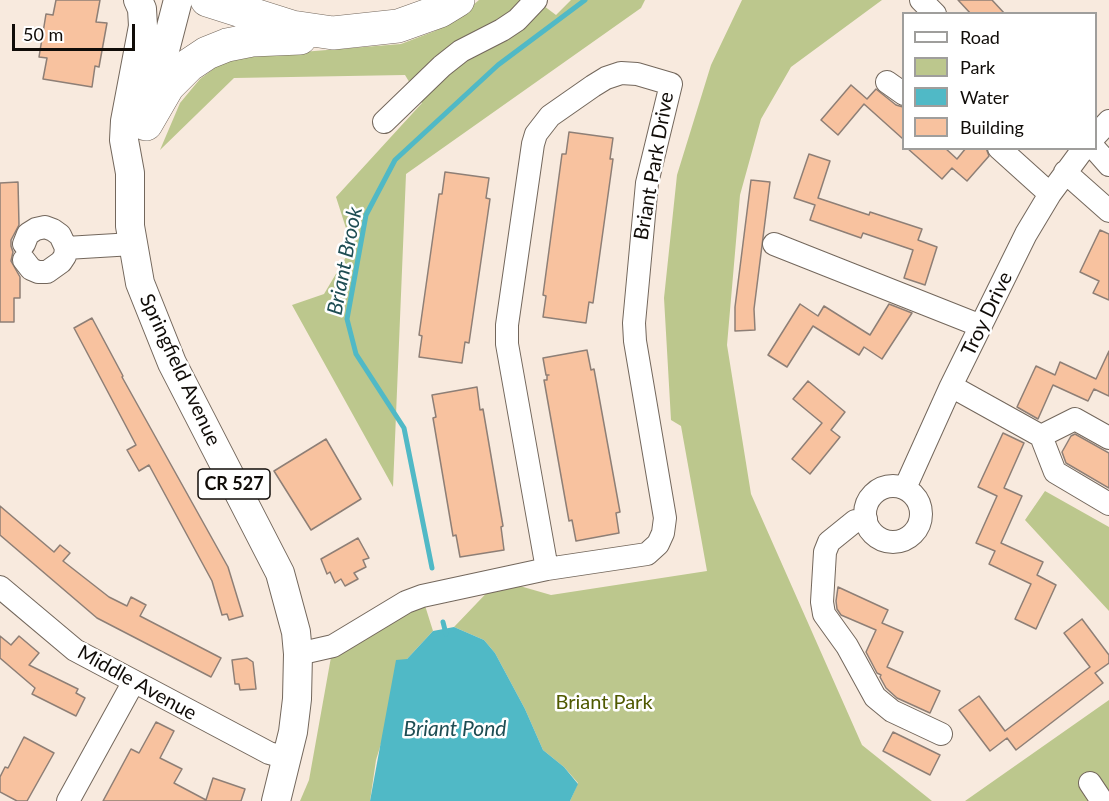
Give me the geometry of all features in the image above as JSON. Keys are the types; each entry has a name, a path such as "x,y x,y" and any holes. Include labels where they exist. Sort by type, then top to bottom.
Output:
{"highway":[{"path":"207,0 291,27 333,33"},
{"path":"277,0 312,11 351,14 374,12 412,0"},
{"path":"146,124 168,86 189,65 207,53 227,45 252,40 293,39 398,26 440,11 458,0"}],"main road":[{"name":"Springfield Avenue","path":"138,0 142,9 143,26 124,140 130,173 130,226 140,283 172,363 280,573 294,622 298,654 297,699 293,732 276,801"},
{"name":"Springfield Avenue","path":"130,173 146,124 178,0"}],"street":[{"path":"384,122 442,66 461,51 517,20 536,0"},
{"path":"921,0 933,12"},
{"name":"Briant Park Drive","path":"298,654 333,646 406,602 422,596 547,569 647,554 658,544 663,533 664,518 634,323 647,183 671,84 637,74 621,74 606,78 593,86 550,116 536,134 532,144 507,325 507,344 547,569"},
{"path":"1097,133 1109,121"},
{"path":"1001,150 1050,194"},
{"path":"1075,155 1109,165"},
{"path":"1075,155 1109,211"},
{"name":"Troy Drive","path":"905,488 951,386 1026,234 1075,155"},
{"path":"45,227 60,236 66,248 65,256 47,272 38,272 31,268 24,252 28,234 45,227"},
{"path":"66,248 133,244"},
{"path":"774,244 981,326"},
{"path":"951,386 1041,436 1055,472 1109,504"},
{"path":"1041,436 1075,419 1109,438"},
{"path":"888,486 905,488 919,502 921,511 917,529 902,540 893,542 875,535 866,519 866,510 873,495 888,486"},
{"path":"866,519 855,521 829,542 825,552 822,602 824,614 847,646 875,697 892,711 941,734"},
{"name":"Middle Avenue","path":"0,587 75,650 269,753 287,758"},
{"path":"68,801 134,682"}],"green space":[{"path":"479,0 536,0 556,15 571,0 645,0 641,8 406,174 393,487 292,305 324,294 352,247 336,197 422,103 405,75 234,78 160,150 180,103 200,79 228,58 401,44 435,31"},
{"name":"Briant Park","path":"742,0 882,0 791,67 761,119 740,195 727,345 751,494 862,745 932,801 570,801 578,783 564,767 543,750 525,709 495,653 484,640 454,627 499,580 551,595 707,571 681,426 671,420 664,298 677,175 711,65"},
{"path":"1045,491 1109,527 1109,611 1025,520"},
{"path":"422,596 433,631 407,659 376,760 370,801 300,801 309,780 333,646"},
{"path":"1109,700 1109,801 965,801"}],"water":[{"name":"Briant Pond","path":"454,627 484,640 495,653 525,709 543,750 564,767 578,784 570,801 370,801 396,660 407,659 433,631"}],"building":[{"path":"56,0 100,0 96,22 107,23 99,67 95,66 92,87 43,79 47,58 39,57 46,14 53,15"},
{"path":"958,0 992,0 1003,12 969,12"},
{"path":"851,85 867,99 876,89 896,105 902,107 902,138 864,104 838,135 821,120"},
{"path":"569,132 613,138 610,159 613,159 593,303 589,302 586,323 543,317 546,296 543,295 562,154 566,154"},
{"path":"909,150 947,150 957,159 964,150 987,150 989,156 967,181 952,168 942,179"},
{"path":"809,154 830,161 818,198 922,229 918,240 937,247 925,285 904,278 913,250 863,233 861,238 810,220 815,205 794,198"},
{"path":"445,172 489,178 486,198 490,199 469,343 465,342 462,363 419,357 422,336 419,335 439,194 442,194"},
{"path":"751,180 770,182 754,309 755,330 735,331 735,307"},
{"path":"18,182 19,225 11,240 13,252 11,261 20,277 20,298 14,298 14,322 0,322 0,183"},
{"path":"1100,230 1109,234 1109,300 1093,293 1099,281 1080,272"},
{"path":"800,304 818,316 824,306 870,335 889,304 912,313 882,359 864,347 859,355 813,326 787,367 768,355"},
{"path":"92,318 122,377 228,567 243,616 229,620 227,614 222,615 212,581 149,465 139,471 127,450 136,445 74,328"},
{"path":"587,350 591,370 594,369 620,512 616,513 619,533 576,541 572,520 569,521 544,380 547,380 543,358"},
{"path":"1109,351 1109,396 1094,389 1088,401 1053,385 1038,419 1017,407 1036,366 1055,375 1060,362 1096,379"},
{"path":"808,381 845,412 831,430 840,437 810,474 792,459 822,423 793,399"},
{"path":"477,387 480,410 483,409 503,526 501,527 504,550 460,557 456,535 453,536 433,418 436,417 432,395"},
{"path":"1003,433 1024,443 1004,488 1022,496 1001,543 1043,562 1037,575 1056,585 1036,629 1015,619 1031,584 989,564 995,551 976,543 997,496 978,487"},
{"path":"1075,434 1109,453 1109,488 1066,463 1062,452 1071,436"},
{"path":"326,439 361,499 311,530 274,471"},
{"path":"0,506 54,552 60,545 70,553 63,561 109,597 127,606 131,597 146,605 140,616 221,658 211,677 97,618 0,535"},
{"path":"358,538 369,558 363,560 366,567 354,573 358,579 345,586 341,579 335,583 330,572 327,574 321,559"},
{"path":"838,587 888,610 882,623 903,632 887,667 940,691 930,713 897,698 886,688 881,675 877,673 866,652 876,630 841,615 836,601"},
{"path":"1082,619 1109,655 1109,663 1095,673 1103,683 1016,750 1007,738 990,751 959,710 979,696 1005,731 1090,667 1064,633"},
{"path":"0,636 11,645 19,636 39,653 29,665 78,689 76,693 85,698 76,716 32,694 35,688 0,658"},
{"path":"247,658 253,662 256,689 240,690 239,684 235,684 232,660"},
{"path":"156,722 174,731 160,758 182,769 174,783 206,800 213,778 245,789 241,801 103,801 131,749 139,753"},
{"path":"893,732 940,755 930,775 883,751"},
{"path":"24,737 54,753 27,801 17,801 0,792 0,777 5,767 8,768"}],"waterway":[{"name":"Briant Brook","path":"432,568 404,428 356,354 347,319 366,215 395,160 498,65 585,0"},
{"name":"Briant Brook","path":"443,622 446,634"}]}
